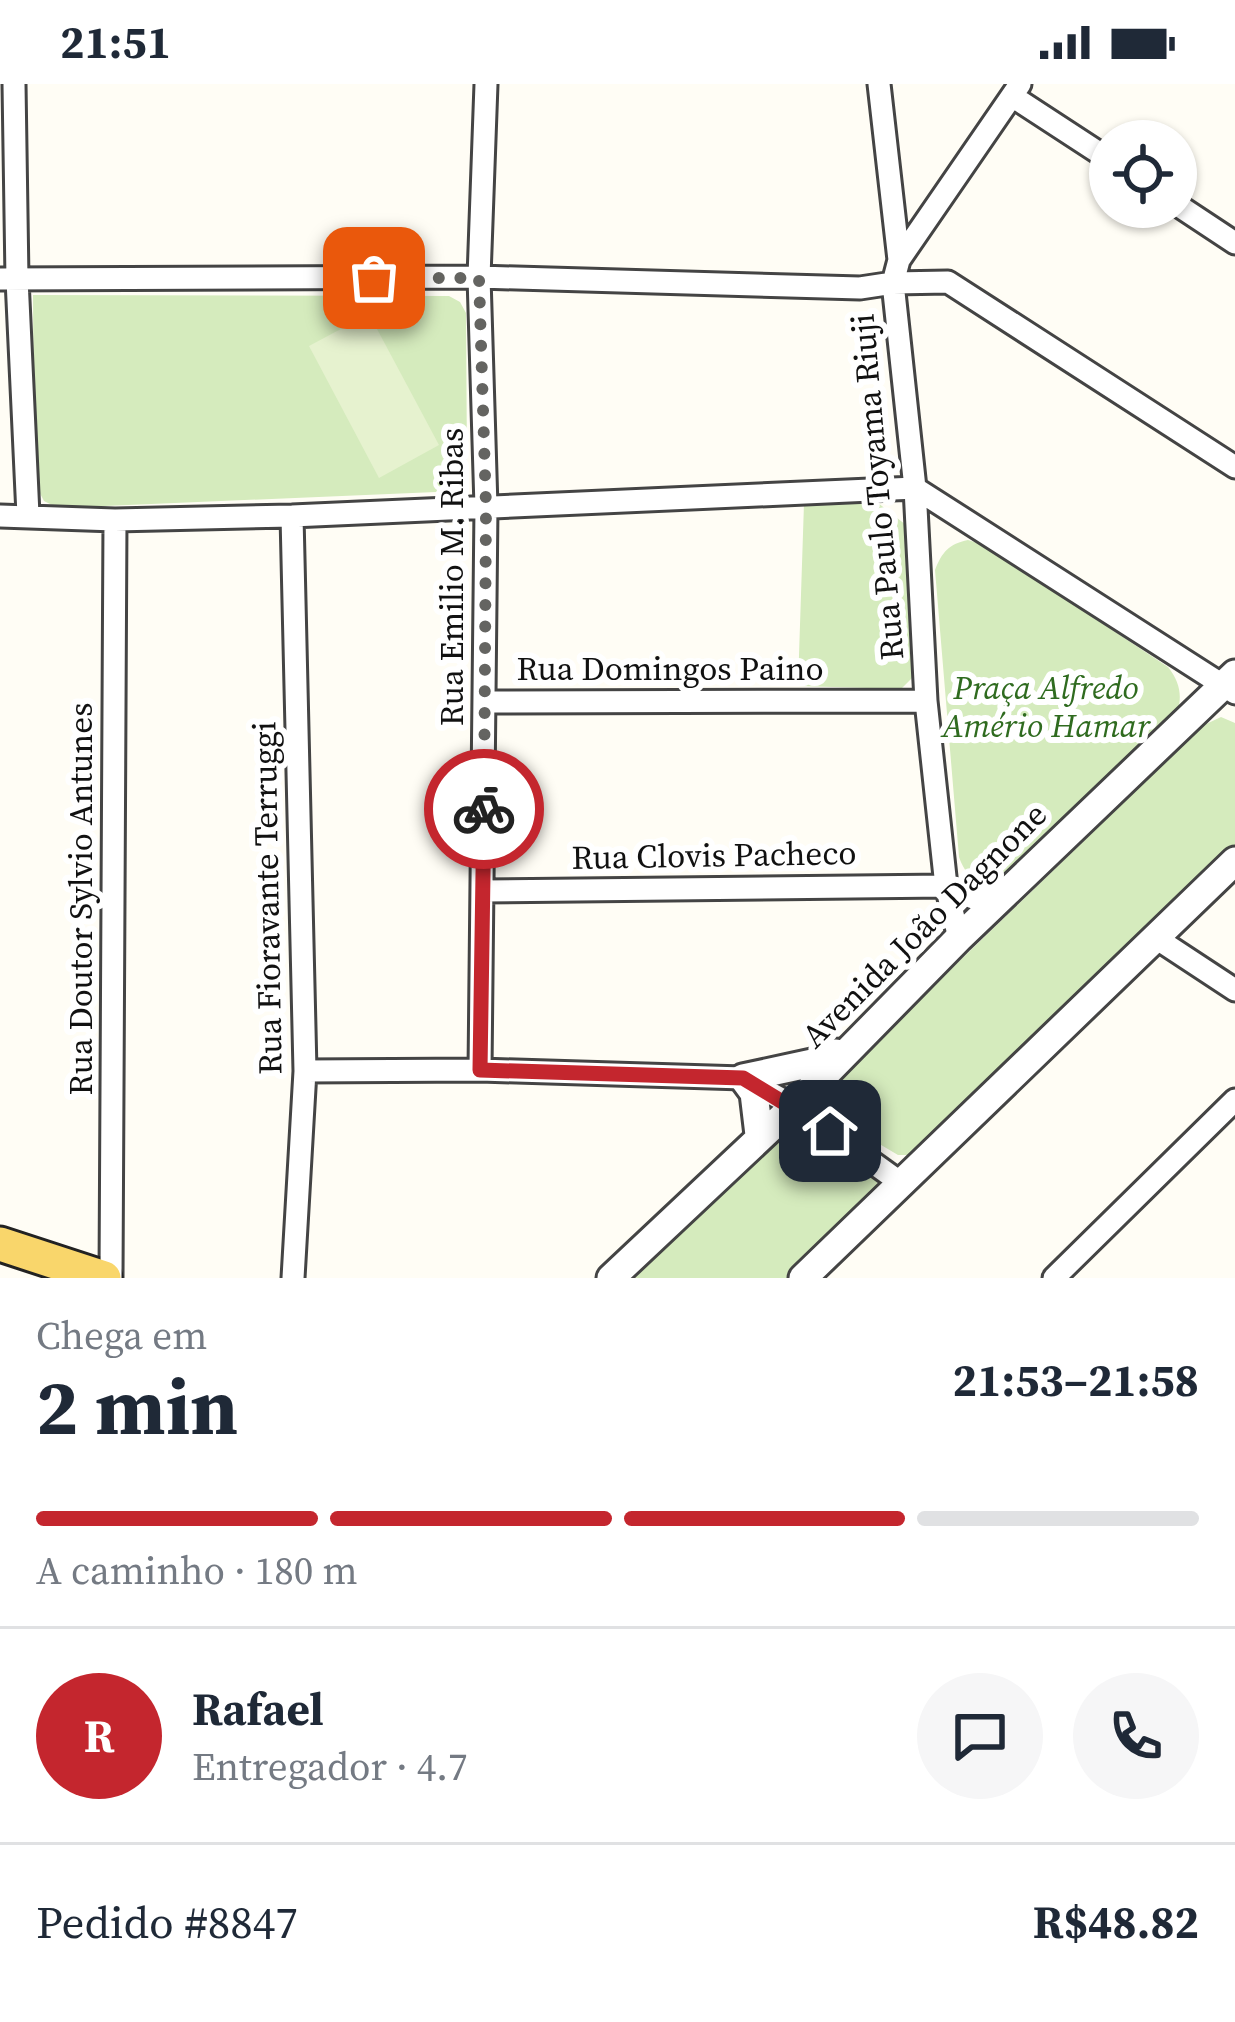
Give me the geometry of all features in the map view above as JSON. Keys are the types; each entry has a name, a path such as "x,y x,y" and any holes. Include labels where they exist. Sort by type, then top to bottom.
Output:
{"main road":[{"path":"0,1244 108,1278"}],"street":[{"path":"14,84 9,279 28,515"},
{"name":"Rua Emilio M. Ribas","path":"480,1070 486,507 479,278 486,84"},
{"name":"Rua Paulo Toyama Riuji","path":"879,84 915,488 926,701 946,886 958,938"},
{"path":"9,279 479,278 860,288 896,272 1016,90 1089,144"},
{"path":"1197,218 1235,243"},
{"path":"896,272 948,282 1235,467"},
{"path":"0,516 116,520 292,516 915,488 1231,684"},
{"name":"Rua Fioravante Terruggi","path":"292,516 305,1071 293,1278"},
{"name":"Rua Doutor Sylvio Antunes","path":"108,1278 116,520"},
{"name":"Avenida João Dagnone","path":"611,1278 794,1106 958,938 1231,684"},
{"name":"Rua Domingos Paino","path":"485,702 926,701"},
{"path":"802,1278 1235,860"},
{"path":"946,886 973,898 998,900"},
{"name":"Rua Clovis Pacheco","path":"483,891 946,886"},
{"path":"1156,938 1235,990"},
{"path":"305,1071 480,1070 743,1078 817,1062 850,1045"},
{"path":"743,1078 794,1106 901,1183"},
{"path":"743,1078 754,1093 758,1135"},
{"path":"1054,1278 1235,1100"}],"green space":[{"path":"33,295 449,296 466,313 467,465 449,486 436,492 58,508 44,501 34,482"},
{"path":"369,314 439,445 379,478 309,346"},
{"path":"873,499 906,525 916,674 901,689 798,686 804,503"},
{"name":"Praça Alfredo Amério Hamar","path":"968,540 984,545 1168,667 1180,695 1172,724 997,885 973,878 959,857 935,570 947,550"},
{"path":"1221,717 1235,723 1235,846 913,1155 898,1155 827,1113 822,1100 832,1084 1204,725"},
{"path":"790,1131 806,1131 874,1174 878,1185 789,1278 630,1278"}],"way so far":[{"path":"374,278 479,278 486,507 484,809"}],"route":[{"path":"484,809 480,1070 743,1078 830,1131"}]}
